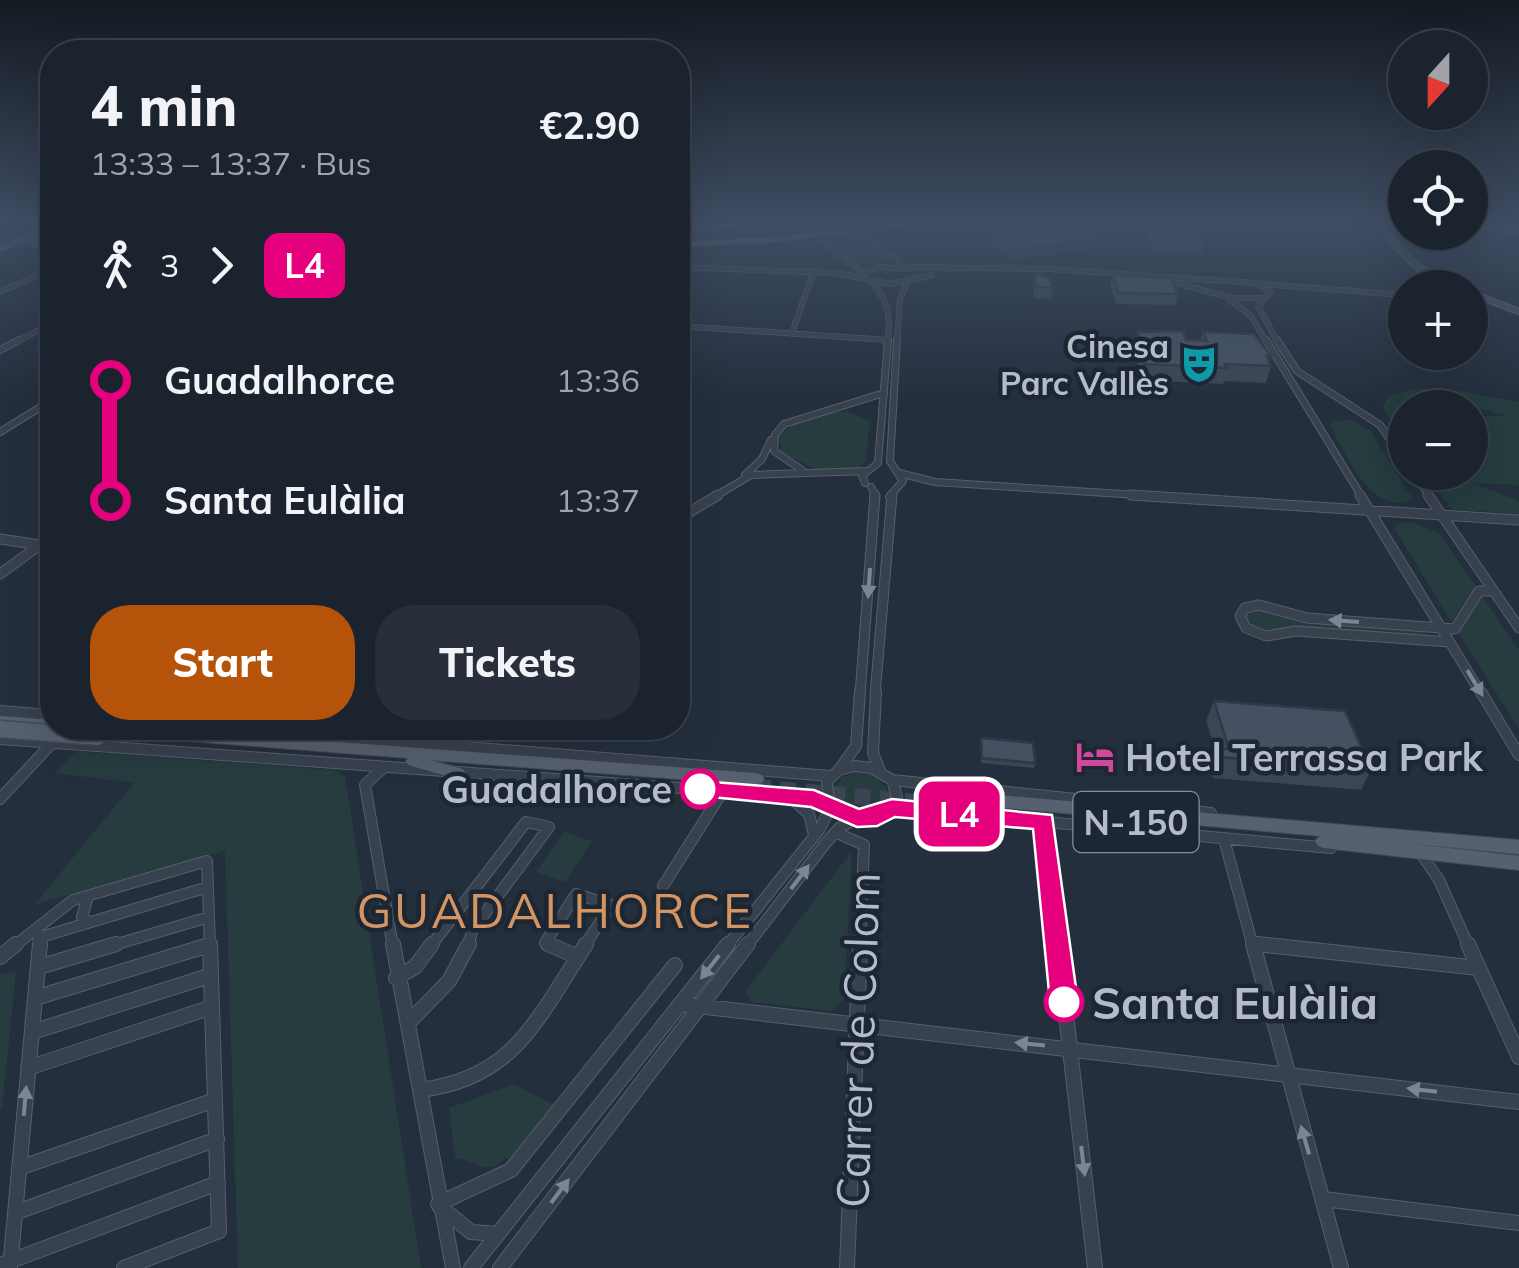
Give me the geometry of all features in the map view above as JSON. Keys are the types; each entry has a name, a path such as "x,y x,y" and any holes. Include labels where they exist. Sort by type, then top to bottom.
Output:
{"main road":[{"path":"1488,300 1518,311"},
{"path":"0,721 40,724"},
{"path":"0,729 40,730"},
{"path":"231,740 756,783"},
{"path":"408,752 455,748"},
{"path":"408,752 457,773"},
{"name":"N-150","path":"1519,845 930,799 1519,863"}],"street":[{"path":"0,292 27,280"},
{"path":"792,334 810,280"},
{"path":"830,804 824,792 854,750 856,738 876,498 862,476 878,463 888,340 889,304 869,280"},
{"path":"880,771 872,754 872,733 888,496 903,481 890,460 904,280"},
{"path":"1157,280 1220,294 1388,296"},
{"path":"1217,280 1209,286 1252,316 1519,756"},
{"path":"1230,280 1388,295"},
{"path":"1256,283 1269,290 1258,306 1260,314 1297,371 1380,425 1388,437"},
{"path":"690,327 888,340"},
{"path":"0,350 40,329"},
{"path":"690,511 740,480 758,463 780,426 803,414 860,405 884,393"},
{"path":"0,432 40,407"},
{"path":"773,438 781,459 815,474"},
{"path":"740,480 769,472 830,475 869,471 898,472 935,482"},
{"path":"830,475 868,485 935,482 1519,520"},
{"path":"1425,490 1519,628"},
{"path":"0,539 40,545"},
{"path":"0,574 40,545"},
{"path":"1450,642 1296,631 1266,636 1246,628 1240,616 1245,608 1259,605 1307,618 1455,628 1479,591 1493,590"},
{"path":"0,711 40,714"},
{"path":"0,739 788,796 830,804 857,818"},
{"path":"0,799 56,740"},
{"path":"347,740 408,752"},
{"path":"394,740 408,752"},
{"path":"455,748 835,773 855,766 880,771 892,780 897,791 892,808"},
{"path":"382,769 365,785 396,978 408,1023 438,1204 454,1268"},
{"path":"892,780 1383,834"},
{"path":"663,886 724,791"},
{"path":"788,796 810,814 814,836"},
{"path":"471,1268 814,836 830,804"},
{"path":"500,1268 835,832 857,818 877,817 892,808 1426,855 1519,1058"},
{"path":"1044,821 1095,1268"},
{"path":"396,978 415,967 526,822 550,827 472,931 472,946 422,1012 408,1023"},
{"name":"Carrer de Colom","path":"835,832 864,846 847,1268"},
{"path":"1224,838 1341,1268"},
{"path":"0,956 39,933 74,900 207,860 219,1231 124,1268"},
{"path":"39,933 208,887"},
{"path":"420,1090 474,1078 498,1064 578,957 611,905 576,894 545,944 578,957"},
{"path":"88,896 82,917 90,922"},
{"path":"38,967 208,917"},
{"path":"7,1265 17,1212 39,933"},
{"path":"1254,944 1479,968"},
{"path":"36,998 209,945"},
{"path":"438,1204 512,1170 676,965"},
{"path":"32,1032 210,976"},
{"path":"680,1004 1519,1102"},
{"path":"28,1068 212,1007"},
{"path":"19,1168 215,1100"},
{"path":"17,1212 217,1139"},
{"path":"7,1265 218,1183"},
{"path":"1323,1200 1519,1223"},
{"path":"438,1204 471,1232 499,1234"}],"green space":[{"path":"1488,396 1519,402 1519,485 1488,484 1488,416 1506,416 1488,411"},
{"path":"846,411 870,421 866,460 858,468 816,469 782,453 779,439 792,425 818,415"},
{"path":"1350,420 1370,430 1388,459 1388,490 1407,490 1413,500 1398,503 1372,491 1352,466 1330,426 1334,421"},
{"path":"1488,489 1519,501 1519,514 1451,509 1437,490"},
{"path":"1411,522 1439,533 1476,586 1451,622 1395,529 1397,524"},
{"path":"1481,594 1519,650 1519,729 1458,632"},
{"path":"1259,610 1295,620 1423,630 1427,636 1269,633 1246,622 1247,614"},
{"path":"76,751 335,770 345,776 421,1268 238,1268 225,851 35,904 134,783 55,773"},
{"path":"860,772 874,775 886,787 887,798 876,809 848,808 834,789 842,777"},
{"path":"564,832 592,841 565,882 536,872"},
{"path":"852,851 844,999 831,1011 751,1002 745,992"},
{"path":"16,972 2,1108 0,1109 0,974"},
{"path":"514,1084 556,1106 513,1162 506,1158 487,1168 455,1158 449,1108"}],"building":[{"path":"1035,280 1050,280 1053,288 1036,287"},
{"path":"1114,280 1172,280 1178,294 1119,293"},
{"path":"1183,331 1186,340 1207,341 1203,332 1254,334 1271,356 1267,356 1271,366 1145,364 1138,332"},
{"path":"1214,701 1345,711 1371,769 1220,757 1218,748 1229,749"},
{"path":"981,738 1033,743 1035,763 982,758"}],"tunnel":[{"path":"755,787 930,803"}],"bus line":[{"name":"L4","path":"700,789 814,799 857,818 877,817 892,808 1044,821 1064,1002"}],"place":[{"name":"Cinesa Parc Vallès","path":"1199,364"},
{"name":"Hotel Terrassa Park","path":"1095,757"},
{"name":"Guadalhorce","path":"700,789"},
{"name":"Santa Eulàlia","path":"1064,1002"}],"district":[{"name":"GUADALHORCE","path":"555,910"}]}
